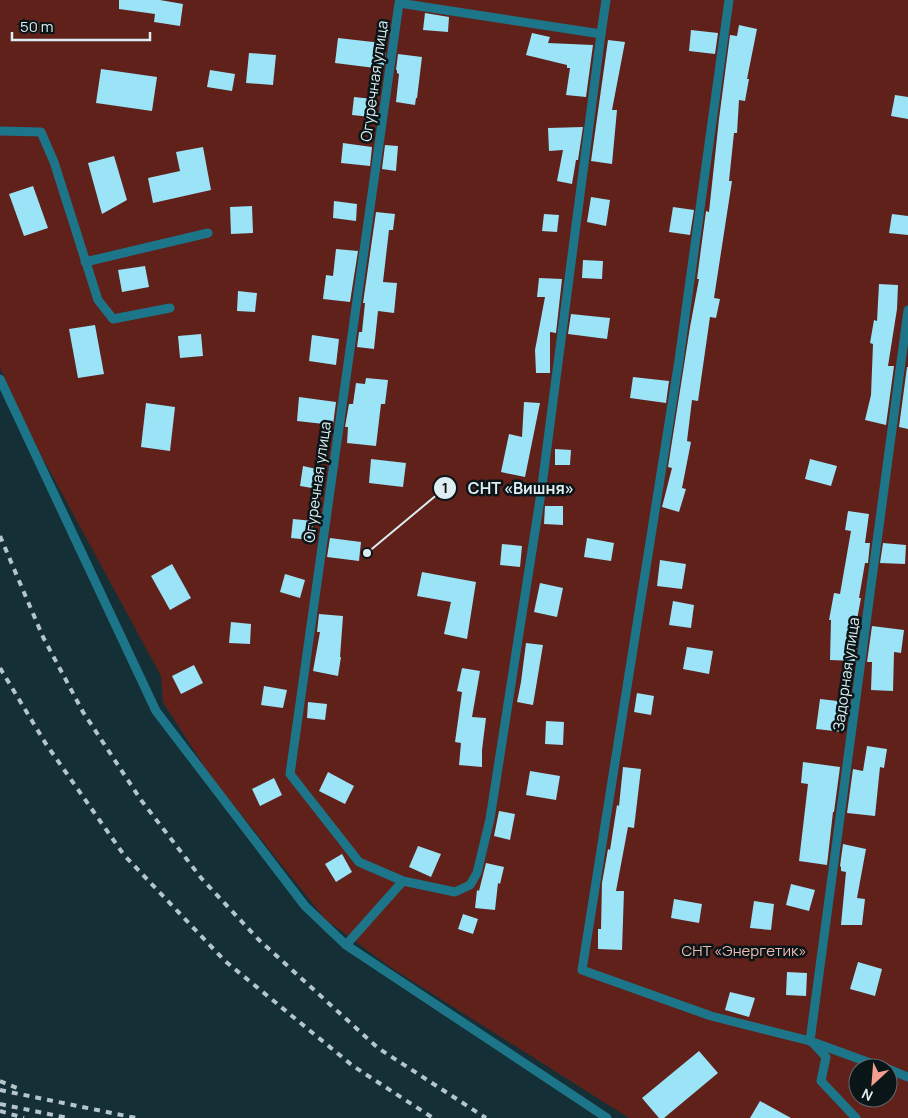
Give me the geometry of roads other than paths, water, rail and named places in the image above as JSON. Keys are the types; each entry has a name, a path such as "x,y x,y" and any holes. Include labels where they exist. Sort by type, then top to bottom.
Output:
{"lane":[{"path":"601,34 606,0"},
{"path":"729,0 679,360 582,970 711,1016 810,1041 857,1058"},
{"name":"Огуречная улица","path":"399,4 601,34 541,493 490,819 477,873 470,886 455,892 403,881 359,862 290,774 399,4"},
{"path":"0,131 41,132 54,162 98,300 113,319 170,308"},
{"path":"85,262 208,233"},
{"name":"Задорная улица","path":"810,1041 908,316"},
{"path":"0,379 156,711 305,906 346,945 607,1118"},
{"path":"346,945 403,881"},
{"path":"810,1041 826,1058 821,1082 856,1118"}],"railway":[{"path":"0,536 43,637 83,712 141,800 202,879 258,939 378,1048 486,1118"},
{"path":"0,668 46,744 124,855 225,961 353,1066 433,1118"},
{"path":"0,1081 17,1088"},
{"path":"0,1090 136,1118"},
{"path":"0,1104 68,1118"},
{"path":"0,1111 24,1118"}],"place":[{"name":"СНТ «Вишня»","path":"367,553"}],"park label":[{"name":"СНТ «Энергетик»","path":"744,950"}]}
